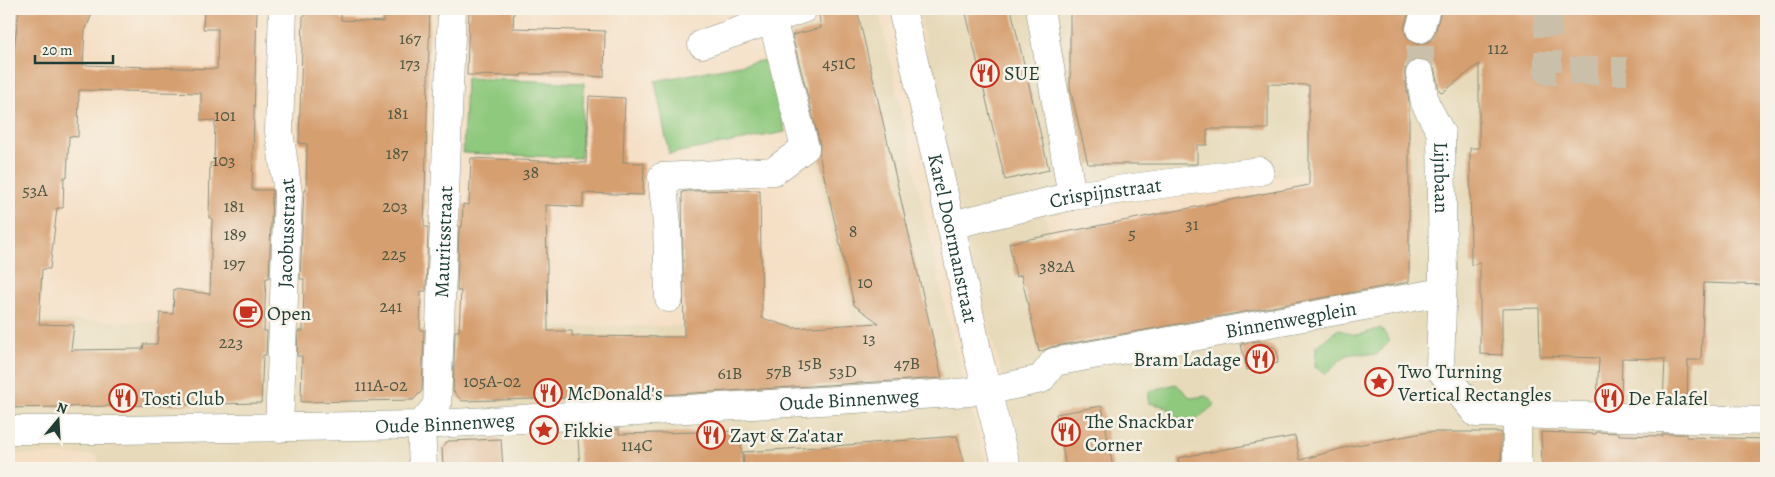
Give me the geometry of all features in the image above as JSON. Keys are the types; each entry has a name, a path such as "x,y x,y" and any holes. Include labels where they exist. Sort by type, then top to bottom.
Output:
{"street":[{"name":"Jacobusstraat","path":"279,428 288,193 279,131 283,9"},
{"name":"Mauritsstraat","path":"421,425 437,405 452,9"},
{"path":"702,44 803,9"},
{"name":"Karel Doormanstraat","path":"902,9 951,225 978,355 1008,468"},
{"path":"1040,9 1072,196"},
{"path":"669,298 667,224 662,177 774,171 805,148 772,20"},
{"name":"Lijnbaan","path":"1420,74 1425,103 1441,133 1442,288"},
{"name":"Crispijnstraat","path":"951,225 1072,196 1260,171"},
{"path":"1442,288 1440,369 1476,413 1766,421"},
{"name":"Binnenwegplein","path":"1000,388 1041,379 1054,362 1442,288"},
{"name":"Oude Binnenweg","path":"9,430 421,425 970,392"},
{"path":"1517,414 1517,468"},
{"path":"421,425 423,468"}],"shaded area":[{"path":"918,9 1766,9 1766,468 1027,468 964,235","holes":["1342,166 1357,246 1066,302 1045,215"]},
{"path":"879,11 949,325 987,468 99,468 97,455 9,454 9,319 366,327 676,326 852,320 786,33"}],"green space":[{"path":"771,59 785,132 669,154 655,81"},
{"path":"466,78 584,83 581,158 463,153"},
{"path":"1381,328 1390,341 1376,355 1348,355 1326,374 1315,367 1316,346 1339,329 1355,335"},
{"path":"1176,384 1191,398 1206,396 1215,404 1194,422 1173,417 1167,407 1149,403 1149,391"}],"building":[{"path":"19,9 94,9 85,31 83,65 217,69 218,29 203,29 204,9 257,9 252,190 272,190 269,278 266,278 264,331 267,331 266,355 263,355 261,403 9,408 9,89","holes":["79,90 201,93 201,120 215,121 214,163 210,163 209,218 212,218 210,294 174,289 173,314 160,313 157,344 144,344 143,349 71,350 74,325 39,324 42,269 50,269 57,208 63,208 64,177 67,177 69,136 78,137"]},
{"path":"307,9 341,9 341,20 383,22 383,9 430,9 424,227 428,227 426,291 421,291 420,330 424,330 422,391 413,400 301,402 302,356 297,356 298,331 303,331 304,279 300,279 307,144 299,143 303,16 306,16"},
{"path":"469,9 514,9 513,28 605,31 604,77 565,74 521,74 521,76 467,75"},
{"path":"818,9 857,9 942,378 611,398 462,401 453,391 455,331 459,331 461,291 457,291 459,227 462,227 463,204 469,205 471,158 586,163 589,96 625,98 623,162 644,163 643,195 583,193 583,207 546,205 548,331 572,331 572,336 684,337 682,192 688,191 760,190 762,318 793,328 879,323 854,305 819,154 820,144 792,35 821,28"},
{"path":"965,9 1011,9 1049,170 1005,180"},
{"path":"1070,9 1410,9 1405,25 1405,33 1408,39 1415,44 1423,44 1430,41 1435,34 1441,9 1766,9 1766,285 1704,283 1701,360 1688,360 1687,403 1663,403 1665,359 1622,358 1621,401 1597,401 1599,358 1540,356 1539,308 1502,309 1502,355 1480,354 1480,263 1471,265 1470,148 1479,148 1479,64 1442,93 1439,90 1432,64 1426,60 1418,59 1410,62 1405,69 1409,102 1409,282 1051,347 1039,352 1021,275 1016,277 1009,243 1309,185 1309,85 1268,84 1268,129 1207,129 1207,145 1197,145 1197,164 1088,164 1070,88"},
{"name":"Bram Ladage","path":"1257,341 1274,347 1277,352 1278,363 1247,370 1241,344"},
{"path":"1102,406 1113,468 1066,468 1056,414"},
{"path":"619,429 619,434 740,431 743,468 580,468 578,439 584,431"},
{"path":"1429,432 1501,432 1501,468 1179,468 1178,458 1295,436 1300,460 1351,446"},
{"path":"1541,432 1596,434 1596,432 1619,433 1619,435 1662,436 1662,434 1686,434 1686,437 1766,439 1766,468 1542,468"},
{"path":"957,436 966,468 744,468 743,452"},
{"path":"501,439 503,468 443,468 442,448 448,441"}],"tunnel":[{"path":"1548,9 1548,71 1627,71"},
{"path":"1420,29 1420,74"}],"place":[{"name":"SUE","path":"985,73"},
{"name":"Open","path":"248,313"},
{"name":"Bram Ladage","path":"1260,359"},
{"name":"Two Turning Vertical Rectangles","path":"1379,382"},
{"name":"McDonald's","path":"548,393"},
{"name":"Tosti Club","path":"123,398"},
{"name":"De Falafel","path":"1609,398"},
{"name":"Fikkie","path":"544,430"},
{"name":"The Snackbar Corner","path":"1066,432"},
{"name":"Zayt & Za'atar","path":"711,435"}]}
